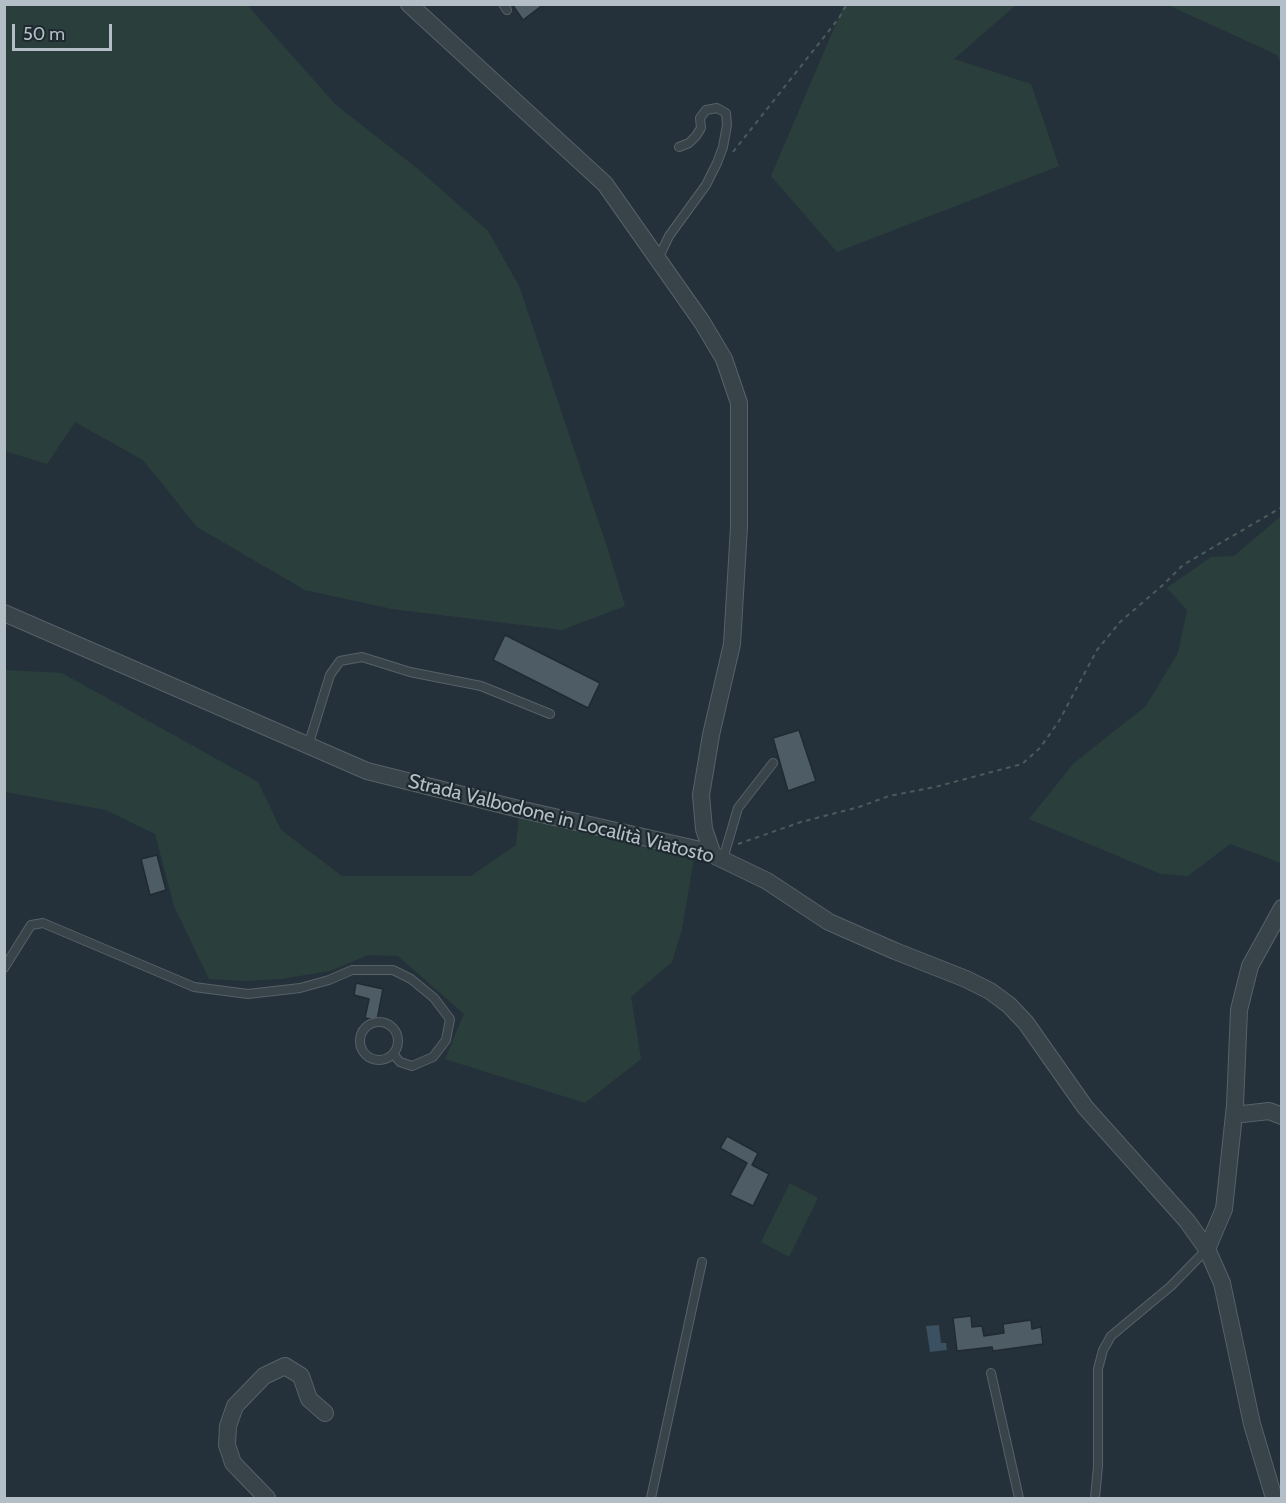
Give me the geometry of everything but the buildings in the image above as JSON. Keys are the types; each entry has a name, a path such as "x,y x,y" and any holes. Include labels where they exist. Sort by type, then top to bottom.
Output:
{"street":[{"path":"409,4 606,184 702,322 724,359 740,403 739,527 732,644 711,735 701,795 704,829 721,855"},
{"name":"Strada Valbodone in Località Viatosto","path":"4,613 367,771 721,855 767,881 829,922 990,991 1009,1005 1026,1023 1085,1107 1187,1221 1207,1249 1221,1283 1252,1425 1274,1498"},
{"path":"1207,1249 1224,1209 1234,1115 1239,1010 1250,966 1281,908"},
{"path":"1234,1115 1269,1112 1281,1116"},
{"path":"267,1498 233,1463 227,1445 228,1426 235,1406 264,1376 285,1366 301,1376 309,1399 325,1413"}],"lane":[{"path":"658,260 669,236 706,185 717,163 727,125 726,113 717,108 706,110 700,117 701,128 696,136 689,143 679,147"},
{"path":"308,746 330,675 340,661 362,657 410,672 481,686 550,714"},
{"path":"721,855 738,808 773,764"},
{"path":"4,968 31,925 43,923 194,987 248,994 300,988 329,980 352,970 393,970 411,980 434,998 450,1019 446,1040 433,1057 412,1066 400,1062 394,1055"},
{"path":"384,1021 396,1029 399,1042 394,1055 382,1061 368,1058 360,1047 360,1040 361,1033 370,1023 384,1021"},
{"path":"1095,1498 1098,1466 1098,1369 1103,1350 1111,1336 1171,1286 1207,1249"},
{"path":"651,1498 702,1262"},
{"path":"991,1373 1019,1498"}],"path":[{"path":"728,158 839,18 847,4"},
{"path":"721,855 742,842 801,822 859,807 889,796 935,787 1022,764 1040,748 1059,721 1097,650 1120,622 1183,565 1281,507"}],"green space":[{"path":"4,5 247,5 336,105 418,169 488,231 519,286 625,606 562,630 392,609 305,590 197,527 143,460 75,422 47,464 5,451"},
{"path":"844,5 1016,5 954,59 1031,84 1059,166 837,252 771,176"},
{"path":"1168,5 1281,5 1281,63 1277,55"},
{"path":"1281,516 1281,863 1230,844 1188,876 1161,874 1029,819 1074,763 1146,706 1178,653 1187,610 1167,588 1211,557 1234,556"},
{"path":"5,670 62,673 258,782 281,830 342,876 471,876 516,845 519,816 694,858 682,929 672,962 631,997 641,1059 585,1103 445,1059 464,1014 398,956 368,955 330,971 281,979 246,981 209,979 174,906 155,834 106,810 5,792"},
{"path":"790,1183 818,1198 789,1257 761,1242"}],"water":[{"path":"939,1325 941,1343 946,1343 947,1350 930,1352 926,1326"}]}
